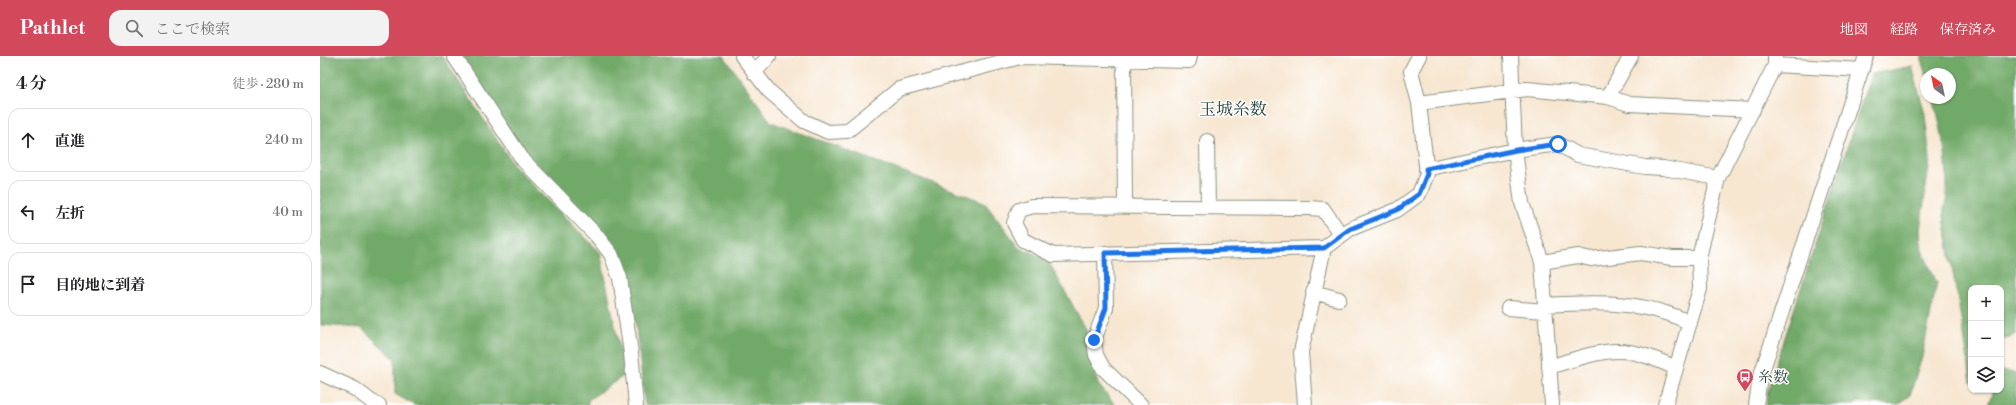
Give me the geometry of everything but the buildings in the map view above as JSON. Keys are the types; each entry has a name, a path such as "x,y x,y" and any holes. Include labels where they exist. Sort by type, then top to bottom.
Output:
{"street":[{"path":"454,56 523,160 596,235 611,254 620,278 631,353 636,405"},
{"path":"742,56 769,91 804,121 828,132 847,130 899,89 1020,57 1124,57 1188,61 1190,56"},
{"path":"754,73 768,56"},
{"path":"1341,235 1322,209 1032,206 1019,210 1014,224 1023,240 1053,255 1324,248 1350,229 1397,210 1419,194 1427,174 1419,103 1411,71 1418,56"},
{"path":"1511,56 1516,150 1522,203 1542,262 1552,405"},
{"path":"1608,97 1631,56"},
{"path":"1756,405 1760,378 1866,56"},
{"path":"1124,57 1125,207"},
{"path":"1665,405 1700,289 1699,258 1718,178 1753,110 1775,61 1862,70"},
{"path":"1419,103 1527,89 1608,97 1629,104 1753,110"},
{"path":"1207,141 1208,207"},
{"path":"1426,169 1516,150 1558,144 1578,155 1645,168 1663,168 1718,178"},
{"path":"1305,405 1301,352 1313,292 1324,248"},
{"path":"1105,253 1106,308 1094,340 1096,355 1103,368 1141,405"},
{"path":"1542,262 1578,256 1591,260 1641,253 1672,258 1699,258"},
{"path":"1313,292 1339,299"},
{"path":"1508,308 1545,308 1594,302 1648,307 1675,316 1690,324"},
{"path":"1549,367 1585,357 1618,351 1654,358 1676,368"},
{"path":"320,373 355,389 374,404"}],"green space":[{"path":"320,56 442,56 515,167 600,252 625,375 588,400 588,405 414,405 395,394 395,359 361,328 321,325"},
{"path":"460,56 724,56 771,122 984,202 1019,247 1047,259 1086,329 1098,384 1115,405 645,405 634,310 624,272 613,244 522,150"},
{"path":"1922,56 2016,56 2016,334 2004,340 2004,285 1968,285 1968,362 1944,215 1947,194 1945,157 1942,133 1935,104 1956,104 1956,68 1924,68"},
{"path":"1912,66 1920,96 1920,104 1922,104 1925,114 1930,159 1920,230 1922,250 1937,283 1922,357 1910,395 1898,405 1857,402 1855,405 1766,405 1768,389 1871,74"},
{"path":"2004,371 2016,373 2016,405 1988,405 1992,393 2004,393"}],"place":[{"name":"糸数","path":"1745,392"}],"district":[{"name":"玉城糸数","path":"1233,110"}],"route":[{"path":"1094,340 1106,308 1105,253 1324,248 1350,229 1397,210 1419,194 1427,174 1426,169 1448,163 1516,150 1558,144"}]}
